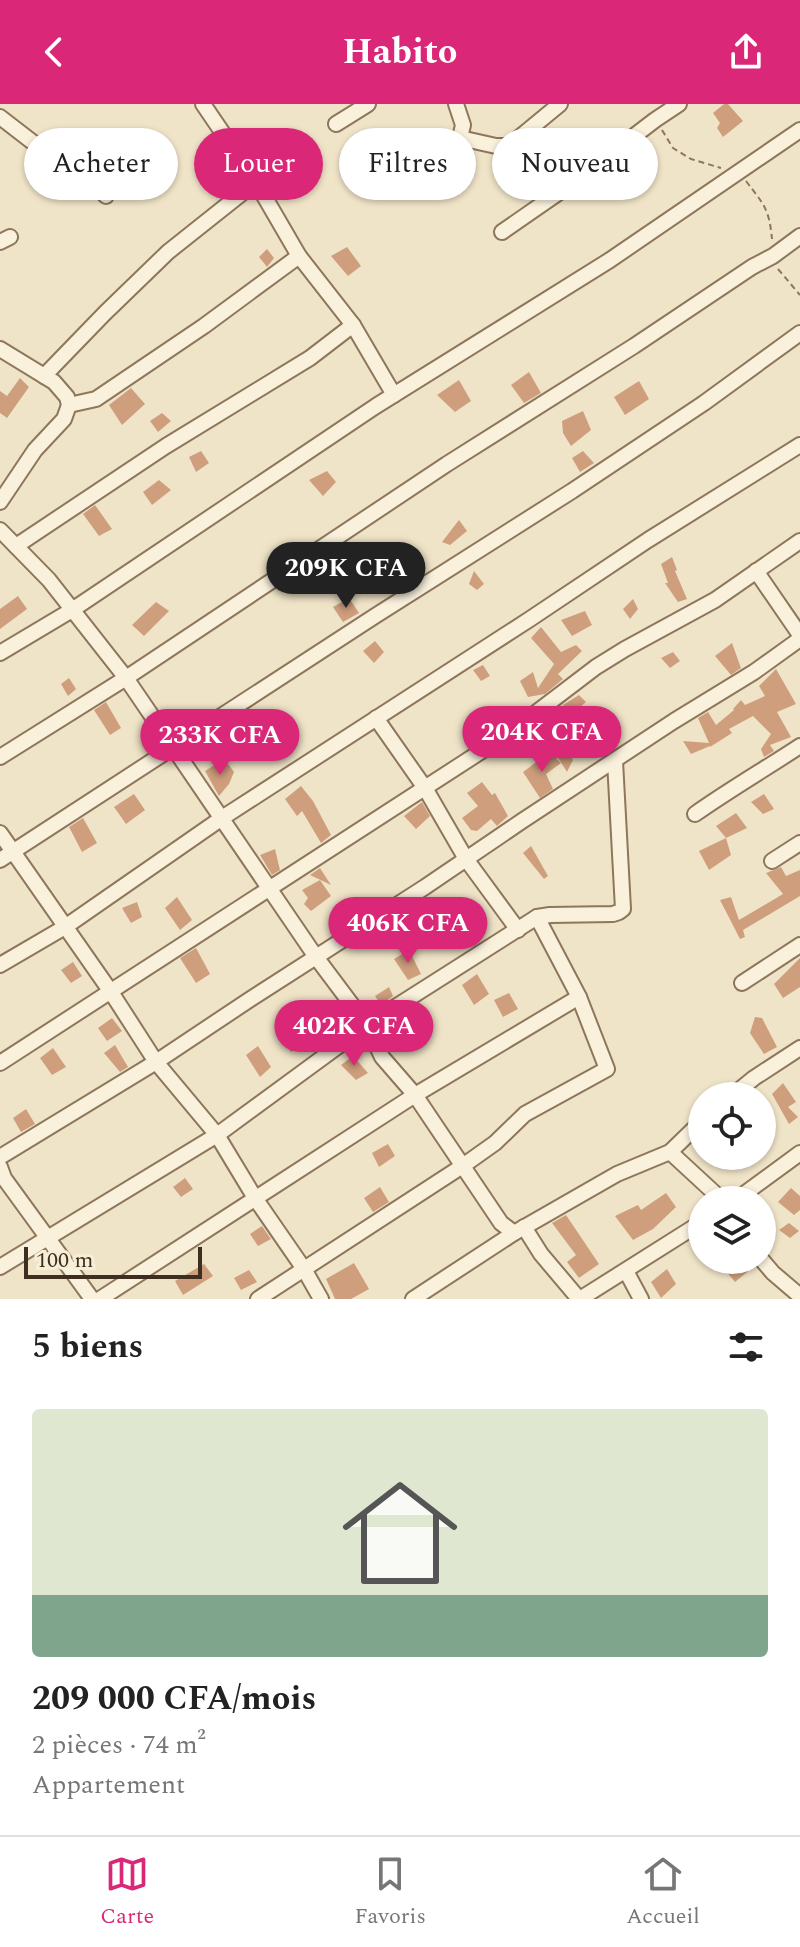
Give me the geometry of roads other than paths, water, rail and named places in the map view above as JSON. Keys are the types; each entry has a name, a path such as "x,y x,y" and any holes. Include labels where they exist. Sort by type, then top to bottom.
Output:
{"street":[{"path":"203,104 219,128"},
{"path":"336,124 368,104"},
{"path":"456,104 462,128"},
{"path":"476,142 509,146 560,104"},
{"path":"502,232 679,104"},
{"path":"0,117 24,136"},
{"path":"0,653 72,610 394,395 610,260 800,130"},
{"path":"44,376 168,252 233,200"},
{"path":"266,200 299,256 353,325 394,395"},
{"path":"0,757 126,678 447,464 800,236"},
{"path":"69,405 96,399 204,326 299,256"},
{"path":"16,546 166,446 310,358 353,325"},
{"path":"0,860 572,491 704,403 800,333"},
{"path":"0,349 60,388 69,405 64,419 35,450 0,502"},
{"path":"0,965 65,927 222,818 648,540 800,445"},
{"path":"0,530 49,580 126,678 316,957 367,1025 382,1057 415,1095 501,1223 519,1230 580,1299 688,1231"},
{"path":"0,1063 508,734 596,667 715,600 800,541"},
{"path":"0,1157 156,1062 754,672 800,637 756,571"},
{"path":"376,718 425,788 466,859 518,930"},
{"path":"695,814 800,746"},
{"path":"0,1267 217,1135 367,1025 537,917 613,914 623,909 615,761"},
{"path":"0,833 156,1062 217,1135 321,1299"},
{"path":"772,861 800,843"},
{"path":"258,1299 464,1165 495,1143 525,1114 607,1069 579,997 537,917"},
{"path":"742,983 800,945"},
{"path":"100,1299 415,1095 579,997"},
{"path":"749,1082 800,1048"},
{"path":"413,1299 519,1230 617,1174 670,1152 688,1135"},
{"path":"670,1152 707,1186"},
{"path":"755,1186 800,1153"},
{"path":"0,1167 4,1178 92,1299"},
{"path":"626,1271 641,1299"},
{"path":"774,1274 800,1296"}]}
